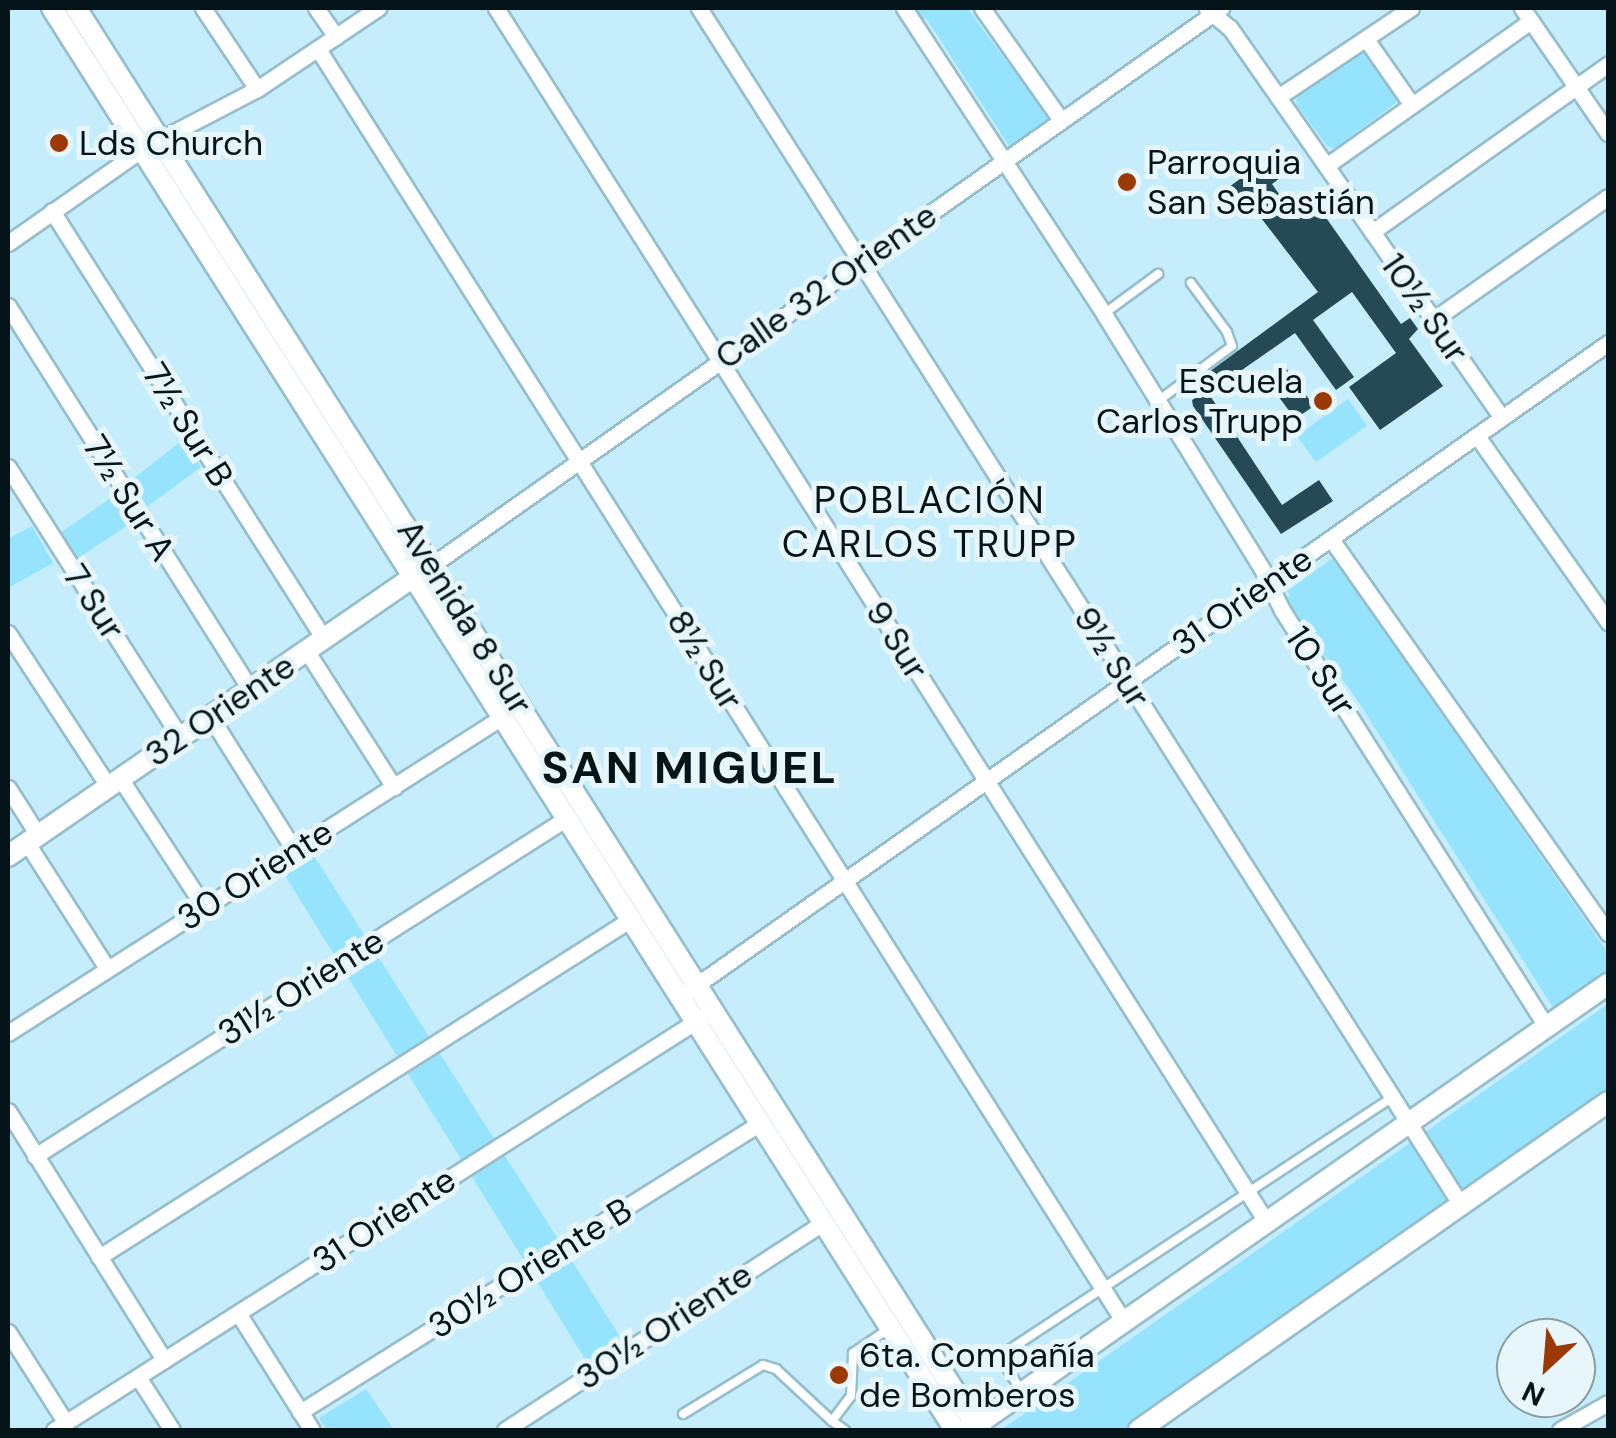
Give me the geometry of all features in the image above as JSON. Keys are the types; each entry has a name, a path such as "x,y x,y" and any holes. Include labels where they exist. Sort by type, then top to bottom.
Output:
{"street":[{"name":"Avenida 8 Sur","path":"52,8 151,143 432,565 688,991 970,1429"},
{"name":"Avenida 8 Sur","path":"76,8 151,143 414,577 630,919 688,991"},
{"path":"203,8 257,89"},
{"path":"316,8 336,37"},
{"path":"8,243 151,143 257,89 378,8"},
{"name":"9 Sur","path":"496,8 1267,1223"},
{"name":"9½ Sur","path":"699,8 1461,1204"},
{"name":"10 Sur","path":"904,8 1104,314 1269,582 1282,610 1548,1026"},
{"path":"982,8 1061,120"},
{"path":"1278,96 1411,8"},
{"name":"Calle 32 Oriente","path":"432,565 1213,9"},
{"name":"10½ Sur","path":"1213,9 1502,418"},
{"path":"1326,166 1412,105 1527,14 1608,133"},
{"path":"1366,39 1412,105"},
{"name":"8½ Sur","path":"318,50 1124,1322"},
{"path":"1372,232 1608,64"},
{"path":"1434,320 1608,196"},
{"name":"7½ Sur B","path":"52,211 315,645 394,786"},
{"name":"7½ Sur A","path":"8,306 250,689"},
{"name":"31 Oriente","path":"688,991 1608,343"},
{"path":"1477,436 1608,622"},
{"name":"7 Sur","path":"8,467 180,737"},
{"path":"1331,539 1608,933"},
{"name":"32 Oriente","path":"8,856 432,565"},
{"path":"8,634 204,907"},
{"path":"210,716 294,850"},
{"name":"30 Oriente","path":"10,1027 502,718"},
{"path":"8,788 32,839 107,968"},
{"name":"31½ Oriente","path":"36,1156 566,818"},
{"path":"98,1257 630,919"},
{"path":"970,1429 1608,984"},
{"name":"Avenida 8 Sur","path":"704,1016 760,1124 823,1223 898,1322"},
{"name":"31 Oriente","path":"60,1427 704,1016"},
{"path":"1139,1430 1608,1102"},
{"path":"8,1111 164,1360"},
{"name":"30½ Oriente B","path":"300,1412 760,1124"},
{"name":"30½ Oriente","path":"505,1430 823,1223"},
{"path":"238,1313 312,1430"},
{"path":"8,1332 60,1427"},
{"path":"138,1377 172,1430"},
{"path":"1560,1430 1608,1403"}],"lane":[{"path":"1104,314 1158,274"},
{"path":"1158,401 1232,346 1227,332 1191,283"},
{"path":"1023,1393 1000,1356 1392,1098"},
{"path":"832,1421 851,1396 853,1353 898,1322"},
{"path":"683,1414 763,1365 776,1370 844,1430"}],"shaded area":[{"path":"909,8 967,8 1053,123 1013,152 926,18 919,22"},
{"path":"1359,53 1367,54 1397,96 1396,103 1334,149 1327,146 1296,104 1297,96"},
{"path":"1348,399 1367,426 1316,462 1297,436"},
{"path":"184,439 201,467 147,507 128,483"},
{"path":"115,495 131,523 75,560 57,535"},
{"path":"32,526 53,563 8,588 8,539"},
{"path":"1333,558 1608,953 1608,970 1554,1009 1354,695 1283,600 1290,595 1287,591"},
{"path":"314,856 621,1338 587,1362 284,874"},
{"path":"1608,1004 1608,1092 1597,1101 1123,1430 1001,1430"},
{"path":"366,1389 394,1430 327,1430 319,1418"}],"building":[{"path":"1278,151 1292,169 1272,184 1293,214 1305,205 1315,217 1322,212 1401,324 1410,318 1418,329 1409,339 1443,386 1380,430 1349,387 1396,353 1352,292 1313,320 1354,377 1336,390 1295,333 1219,386 1209,372 1318,292 1248,201 1242,205 1229,187"},
{"path":"1286,368 1314,406 1295,419 1268,382"},
{"path":"1207,391 1282,505 1319,480 1333,501 1281,534 1193,406 1192,400"}],"place":[{"name":"Lds Church","path":"59,143"},
{"name":"Parroquia San Sebastián","path":"1127,182"},
{"name":"Escuela Carlos Trupp","path":"1323,401"},
{"name":"6ta. Compañía de Bomberos","path":"839,1375"}],"district":[{"name":"POBLACIÓN CARLOS TRUPP","path":"930,523"},
{"name":"SAN MIGUEL","path":"690,768"}]}
